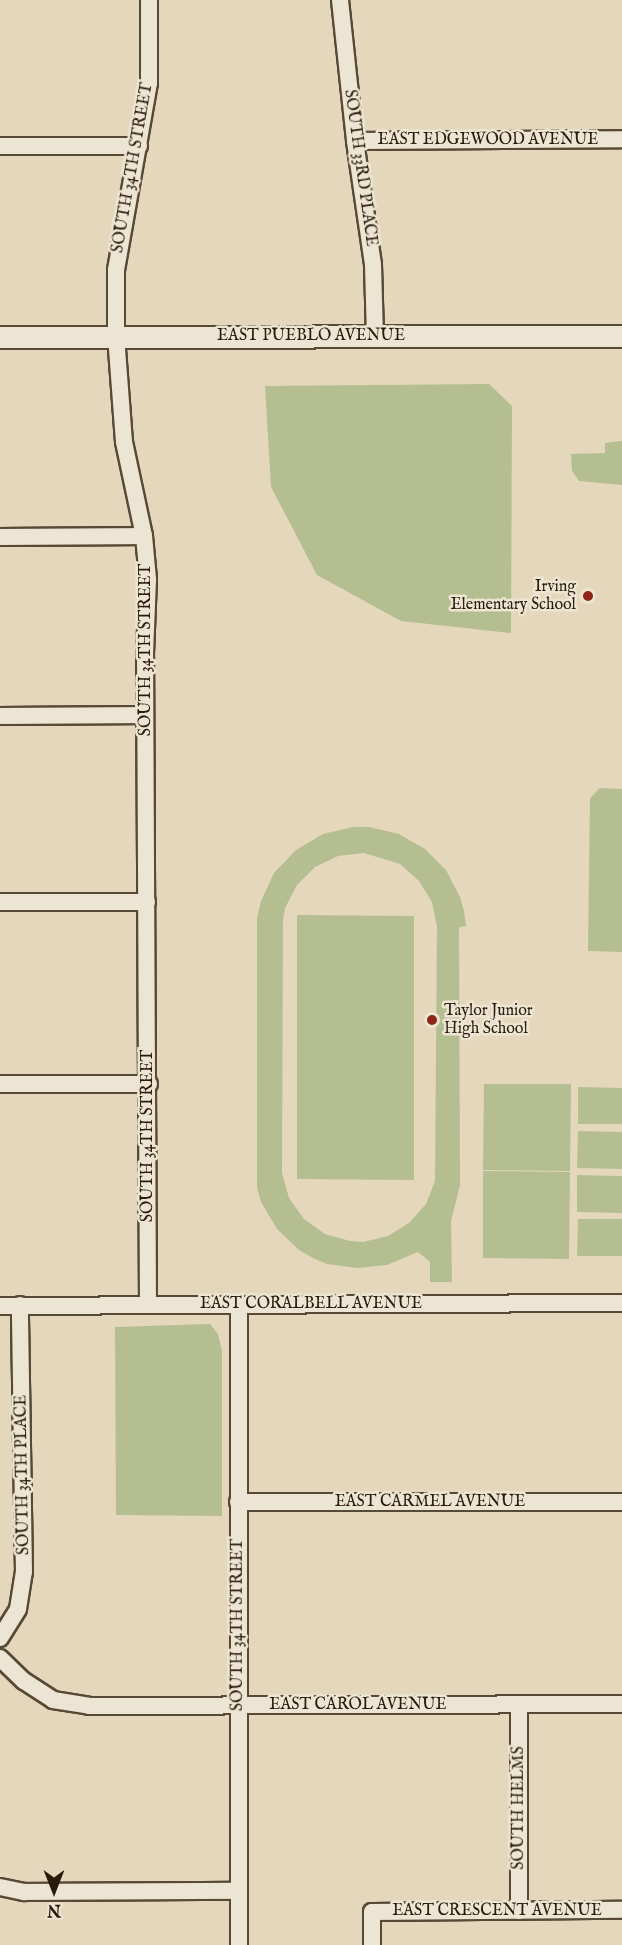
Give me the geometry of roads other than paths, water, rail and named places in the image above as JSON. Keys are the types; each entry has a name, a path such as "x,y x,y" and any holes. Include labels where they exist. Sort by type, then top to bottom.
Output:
{"street":[{"name":"SOUTH 34TH STREET","path":"148,1305 145,715 148,579 144,536 124,442 116,336 116,270 149,83 149,0"},
{"name":"SOUTH 33RD PLACE","path":"340,0 355,141 373,265 375,337"},
{"name":"EAST EDGEWOOD AVENUE","path":"355,141 622,139"},
{"path":"0,147 139,146"},
{"name":"EAST PUEBLO AVENUE","path":"0,337 622,336"},
{"path":"0,537 144,536"},
{"path":"0,716 145,715"},
{"path":"0,902 147,902"},
{"path":"0,1084 148,1084"},
{"name":"EAST CORALBELL AVENUE","path":"0,1306 622,1303"},
{"name":"SOUTH 34TH STREET","path":"239,1304 239,1945"},
{"name":"SOUTH 34TH PLACE","path":"0,1638 18,1609 24,1572 20,1305"},
{"name":"EAST CARMEL AVENUE","path":"238,1502 622,1502"},
{"name":"EAST CAROL AVENUE","path":"0,1658 24,1681 54,1700 89,1706 622,1704"},
{"name":"SOUTH HELMS","path":"519,1704 519,1911"},
{"path":"0,1887 24,1892 239,1891"},
{"name":"EAST CRESCENT AVENUE","path":"372,1945 372,1912 622,1910"}],"place":[{"name":"Irving Elementary School","path":"588,596"},
{"name":"Taylor Junior High School","path":"432,1020"}]}
